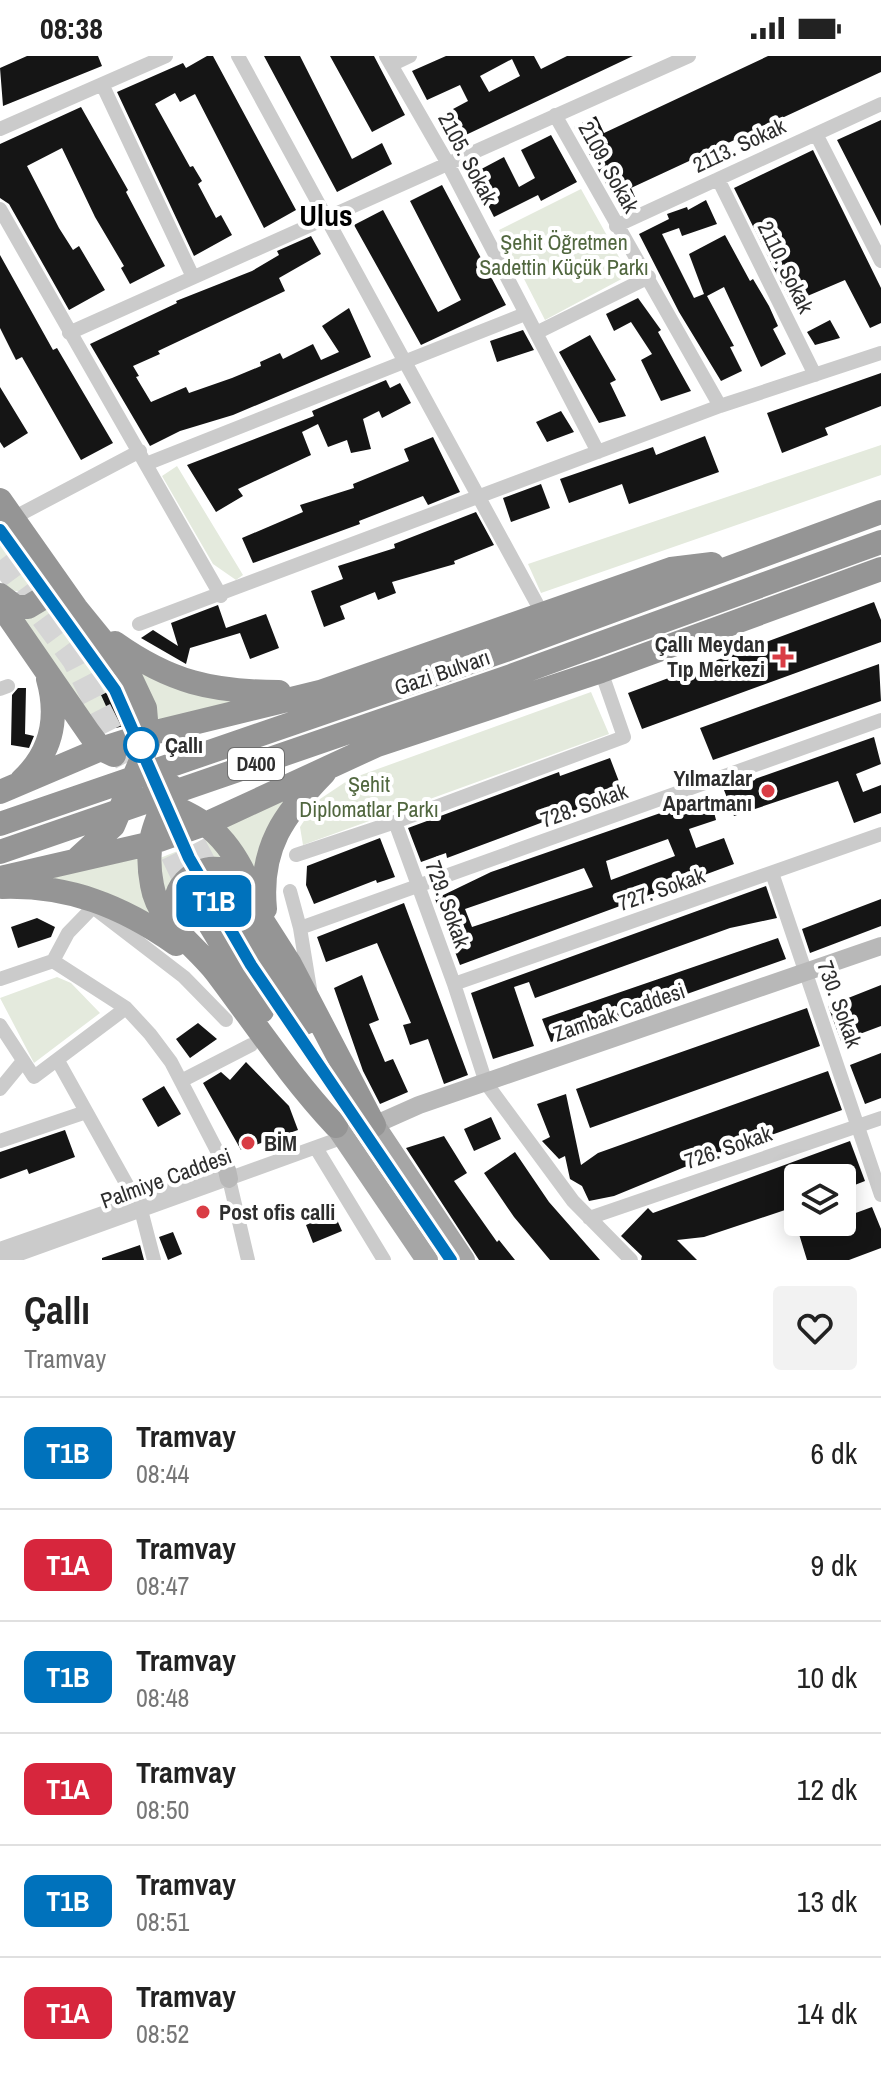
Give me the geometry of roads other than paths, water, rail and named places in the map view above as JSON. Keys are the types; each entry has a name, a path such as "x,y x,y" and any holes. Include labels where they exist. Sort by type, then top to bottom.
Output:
{"highway":[{"path":"6,509 136,686 145,708 148,744 113,826 75,860"},
{"name":"Gazi Bulvarı","path":"0,824 503,651 881,512"},
{"path":"0,595 16,607 28,607 43,598 47,588 44,575 29,541"},
{"name":"Gazi Bulvarı","path":"0,852 511,676 881,542"},
{"path":"16,785 101,749 148,734 320,692 671,569 748,561"},
{"path":"0,878 148,844 208,823 377,745 601,671 881,569"},
{"path":"0,604 101,749 138,767 208,823 236,855 267,927"},
{"path":"90,626 141,662 179,680 250,692 320,692"},
{"path":"16,785 37,766 54,725 53,702 43,666"},
{"path":"229,715 203,730 169,792 148,844 152,888 160,910 215,970 299,1087 340,1132"},
{"path":"267,927 264,886 274,836 285,815 333,764"},
{"path":"16,785 68,777 128,792 226,797 287,785"},
{"path":"188,941 177,922 174,901 183,881 207,869 232,873 267,927 313,1009 376,1130"},
{"path":"0,887 32,886 146,923 215,970"},
{"path":"218,888 376,1130"},
{"path":"195,900 340,1132"}],"main road":[{"path":"376,1130 464,1260"},
{"path":"340,1132 427,1260"}],"street":[{"path":"0,129 166,56"},
{"path":"238,56 542,613"},
{"path":"388,60 410,56"},
{"path":"69,333 689,56"},
{"name":"2105. Sokak","path":"388,60 447,162 598,452"},
{"path":"102,84 193,277"},
{"name":"2113. Sokak","path":"616,226 881,104"},
{"name":"2109. Sokak","path":"555,115 720,406"},
{"path":"816,134 881,261"},
{"name":"2110. Sokak","path":"718,179 815,375"},
{"path":"0,209 221,596"},
{"path":"536,333 649,277"},
{"path":"6,509 405,362 525,314"},
{"path":"139,624 221,596 720,406 881,353"},
{"path":"296,855 395,822 624,737 601,671"},
{"name":"728. Sokak","path":"300,928 419,888 881,720"},
{"name":"729. Sokak","path":"395,822 489,1087 573,1201 631,1260"},
{"name":"727. Sokak","path":"454,984 881,834"},
{"name":"730. Sokak","path":"772,873 881,1195"},
{"path":"290,891 300,928 313,1009"},
{"path":"0,979 53,961 68,933 95,904 184,977 226,1020"},
{"name":"Zambak Caddesi","path":"808,979 881,946"},
{"name":"Zambak Caddesi","path":"376,1130 489,1087 808,979 881,959"},
{"path":"53,961 126,1008 150,1034 181,1081 228,1174 248,1260"},
{"path":"1,1029 34,1077 126,1008"},
{"path":"181,1081 251,1045"},
{"path":"0,1089 23,1061"},
{"path":"58,1061 138,1206 154,1260"},
{"path":"0,1141 86,1112"},
{"name":"726. Sokak","path":"589,1218 881,1118"},
{"name":"Palmiye Caddesi","path":"228,1174 316,1148 340,1132"},
{"name":"Palmiye Caddesi","path":"0,1249 138,1206 340,1132"},
{"path":"316,1148 384,1260"},
{"name":"Palmiye Caddesi","path":"11,1259 138,1206"}],"tunnel":[{"path":"0,560 74,660 140,789"},
{"path":"94,644 125,691 134,713"},
{"path":"177,812 216,886"},
{"path":"157,822 193,897"}],"tram line":[{"name":"T1B","path":"0,530 115,690 189,858 251,965 451,1260"},
{"path":"209,892 251,965 451,1260"}],"place":[{"name":"Çallı Meydan Tıp Merkezi","path":"783,657"},
{"name":"Çallı","path":"141,745"},
{"name":"Yılmazlar Apartmanı","path":"768,791"},
{"name":"BİM","path":"248,1143"},
{"name":"Post ofis calli","path":"203,1212"}],"district":[{"name":"Ulus","path":"326,216"}],"park label":[{"name":"Şehit Öğretmen Sadettin Küçük Parkı","path":"564,254"},
{"name":"Şehit Diplomatlar Parkı","path":"369,796"}]}
